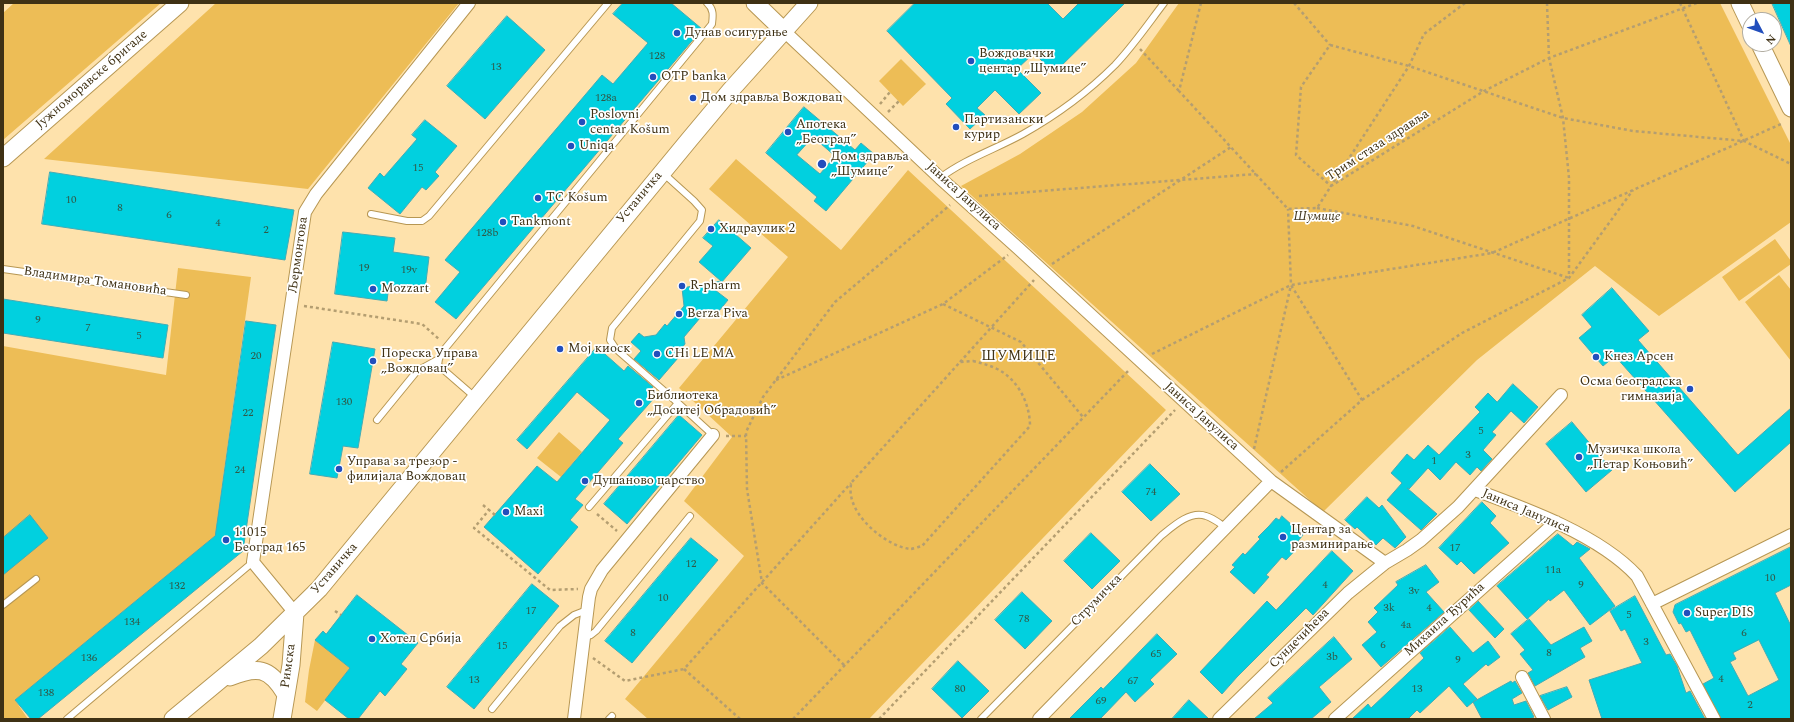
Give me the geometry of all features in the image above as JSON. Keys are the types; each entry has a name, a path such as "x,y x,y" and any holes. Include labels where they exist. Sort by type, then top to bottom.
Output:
{"main road":[{"name":"Јужноморавске бригаде","path":"3,158 180,3"},
{"path":"755,3 784,30"},
{"name":"Устаничка","path":"173,719 261,646 319,589 662,172 730,91 809,3"},
{"path":"1764,52 1789,98"},
{"name":"Римска","path":"282,719 285,693 291,665 295,613"},
{"path":"220,680 244,671 255,669 271,675 277,680 285,693"}],"street":[{"name":"Љермонтова","path":"253,562 307,206 469,3"},
{"name":"Јаниса Јанулиса","path":"784,30 940,178 1271,481 1384,564 1420,540 1475,490 1556,522 1608,550 1621,560 1637,576 1714,719"},
{"path":"1475,490 1561,395"},
{"path":"574,719 583,637 591,589 602,570 713,435"},
{"path":"1039,719 1271,481"},
{"name":"Михаила Ђурића","path":"1336,719 1556,522"},
{"path":"1652,604 1791,535"},
{"path":"253,562 295,613"},
{"name":"Сундечићева","path":"1219,719 1327,612 1384,564"},
{"path":"1522,677 1544,719"}],"lane":[{"path":"371,214 407,221 422,221 429,216 608,3"},
{"path":"476,398 438,366 439,359 447,346 712,24 713,14 711,6 707,3"},
{"path":"940,178 964,162 992,150 1024,133 1071,102 1115,65 1164,3"},
{"path":"662,172 702,210 700,221 612,328 610,340 616,349 713,435"},
{"name":"Владимира Томановића","path":"3,269 186,295"},
{"path":"377,420 417,371 439,359"},
{"path":"589,507 678,403"},
{"name":"Струмичка","path":"981,719 1161,536 1178,523 1193,516 1205,515 1225,527"},
{"path":"583,637 591,635 596,631 690,516"},
{"path":"67,719 253,562"},
{"path":"3,605 36,579"},
{"path":"492,709 560,626 574,615 587,610"}],"path":[{"path":"1179,91 1201,3"},
{"path":"1294,3 1330,45 1410,66 1563,118 1633,131 1744,141 1791,164"},
{"path":"1330,45 1301,87 1296,156 1331,186 1410,66 1424,34 1465,3"},
{"path":"1547,3 1549,58 1563,118 1569,178 1569,278"},
{"path":"1680,3 1744,141"},
{"name":"Трим стаза здравља","path":"1317,208 1331,186 1484,91 1549,58 1697,3"},
{"path":"1134,42 1288,209 1291,285 1252,456"},
{"path":"793,719 1138,360 1291,285 1492,253 1781,124"},
{"path":"598,661 625,681 684,669 1042,270 1231,147"},
{"path":"844,665 762,583 747,489 746,432 763,397 835,302 953,203 963,198 1256,174"},
{"path":"1271,481 1362,400 1462,333 1569,278 1634,189"},
{"path":"1288,209 1317,208 1413,226 1569,278"},
{"path":"776,380 943,304 1018,248"},
{"path":"1291,285 1362,400"},
{"path":"292,304 422,324 447,346"},
{"path":"943,304 1021,342 1083,418"},
{"path":"851,483 851,495 863,520 885,539 911,549 922,546 927,541 1030,426 1030,413 1025,400 1019,389 1009,379 998,369 987,365 973,361 960,362"},
{"path":"879,719 1183,401"},
{"path":"713,435 746,436"},
{"path":"483,505 495,515"},
{"path":"589,507 627,539"},
{"path":"489,510 474,528 550,590 591,589"},
{"path":"335,610 341,615"},
{"path":"684,669 740,719"}],"green space":[{"path":"14,3 161,3 3,140 3,13"},
{"path":"216,3 459,3 308,189 44,159"},
{"name":"Шумице","path":"1179,3 1720,3 1742,47 1742,52 1744,52 1791,145 1791,222 1659,316 1595,266 1477,360 1323,512 961,186 1020,154 1082,112 1136,63"},
{"path":"901,59 926,84 903,106 879,81"},
{"path":"736,159 841,250 908,170 1166,410 869,719 648,719 625,699 744,556 684,501 732,437 679,388 788,257 709,189"},
{"path":"1775,239 1791,261 1791,264 1739,301 1722,277"},
{"path":"178,268 251,277 215,536 15,700 28,719 3,719 3,346 166,375"},
{"path":"1779,275 1791,290 1791,361 1745,302"},
{"path":"559,432 582,452 561,477 537,458"},
{"path":"315,640 350,668 317,711 305,702"}],"building":[{"path":"623,3 671,3 702,29 456,319 435,302 460,272 445,260 602,75 613,84 648,43 613,14"},
{"name":"Вождовачки центар „Шумице”","path":"915,3 1047,3 1063,19 1079,3 1125,3 1054,73 1034,53 1017,69 1041,93 1019,114 995,90 977,108 985,115 970,129 946,104 952,98 887,31"},
{"path":"1772,3 1791,3 1791,46 1782,26 1782,12 1776,12"},
{"path":"507,16 545,50 485,119 447,86"},
{"path":"804,107 855,150 861,143 874,154 826,211 814,201 817,197 766,153","holes":["813,137 835,156 820,174 797,155"]},
{"path":"425,120 457,146 435,172 439,176 426,190 422,187 400,214 368,188 380,173 384,177 417,139 412,135"},
{"path":"50,172 294,210 285,260 42,224"},
{"path":"719,220 751,248 715,290 728,300 713,318 705,312 684,337 685,344 675,356 678,358 659,380 634,359 641,351 631,342 639,333 644,337 656,335 665,324 667,326 684,306 682,288 721,281 699,262 713,246 703,238"},
{"path":"343,232 395,238 393,252 429,257 425,290 389,285 387,301 335,294"},
{"path":"1612,288 1649,331 1638,340 1738,455 1791,408 1791,442 1735,492 1615,356 1603,366 1579,338 1592,327 1582,315"},
{"path":"3,299 168,325 163,358 3,333"},
{"path":"246,321 276,325 243,551 38,719 31,719 15,700 215,536"},
{"path":"333,342 375,349 358,448 343,446 337,478 310,474"},
{"path":"597,347 624,371 628,366 653,387 649,392 655,397 618,439 623,443 575,499 583,505 570,520 578,527 538,574 484,527 537,466 557,482 610,420 577,392 527,449 517,440"},
{"path":"1513,384 1538,407 1524,423 1511,411 1492,432 1496,435 1483,450 1492,459 1481,471 1477,467 1470,475 1456,462 1440,480 1428,468 1409,489 1407,488 1437,514 1421,530 1387,500 1402,483 1391,473 1407,454 1414,460 1428,445 1439,455 1480,412 1475,407 1488,393 1497,402"},
{"path":"679,415 702,435 627,524 604,504"},
{"name":"Музичка школа „Петар Коњовић”","path":"1572,422 1612,470 1586,492 1546,444"},
{"path":"1150,464 1180,494 1151,521 1122,492"},
{"path":"1367,497 1379,508 1382,505 1406,537 1395,548 1383,538 1376,545 1357,527 1355,529 1345,520"},
{"path":"1482,502 1496,516 1490,523 1509,543 1474,574 1461,561 1457,565 1439,548"},
{"path":"30,515 48,538 3,575 3,538"},
{"path":"1282,516 1303,535 1298,541 1301,544 1286,560 1282,557 1266,575 1269,577 1254,594 1230,572 1235,567 1232,565 1243,553 1245,555 1260,539 1258,537 1276,518 1279,520"},
{"path":"1091,533 1120,561 1092,589 1064,561"},
{"path":"1558,534 1573,546 1577,542 1590,549 1579,558 1615,606 1590,625 1564,590 1550,601 1549,599 1527,619 1497,586"},
{"path":"691,538 718,560 632,663 605,641"},
{"path":"1791,547 1791,585 1775,593 1791,626 1791,719 1721,719 1703,684 1714,678 1690,630 1686,632 1681,623 1679,624 1673,612 1675,605","holes":["1759,640 1779,680 1748,696 1730,662 1736,659 1733,653"]},
{"path":"1332,551 1353,571 1313,615 1306,608 1222,694 1200,672 1267,601 1276,610"},
{"path":"1426,565 1439,582 1426,592 1444,612 1381,667 1362,645 1377,632 1368,622 1378,612 1374,608 1398,585 1396,582"},
{"path":"532,584 559,606 474,709 447,687"},
{"path":"1022,592 1052,621 1025,649 995,620"},
{"path":"357,595 418,643 401,664 407,669 385,696 380,691 358,719 349,719 325,700 350,668 315,640 323,631 326,634"},
{"path":"1635,596 1666,655 1670,654 1677,666 1686,693 1690,691 1705,719 1602,719 1589,680 1642,663 1625,629 1621,631 1610,611"},
{"path":"1478,601 1504,629 1495,638 1469,610"},
{"path":"1529,619 1551,645 1584,627 1592,641 1580,648 1585,657 1535,686 1528,673 1533,670 1520,654 1525,650 1511,634"},
{"path":"1450,627 1473,653 1488,641 1500,657 1488,666 1486,664 1463,684 1477,699 1467,707 1449,686 1420,713 1417,710 1408,719 1352,719 1368,704 1371,708 1424,658 1420,653"},
{"path":"1157,634 1177,654 1150,680 1154,684 1135,702 1126,692 1100,719 1069,719 1101,687 1103,689"},
{"path":"1334,637 1352,659 1319,687 1331,702 1311,719 1254,719 1273,703 1268,698"},
{"path":"958,661 989,691 962,718 932,689"},
{"path":"1511,681 1512,683 1515,681 1522,693 1512,699 1514,705 1526,701 1534,717 1530,719 1482,719 1473,702"},
{"path":"1567,687 1572,697 1548,710 1540,696"},
{"path":"1189,700 1209,719 1172,719"}],"place":[{"name":"Дунав осигурање","path":"677,33"},
{"name":"Вождовачки центар „Шумице”","path":"971,61"},
{"name":"OTP banka","path":"653,77"},
{"name":"Дом здравља Вождовац","path":"693,98"},
{"name":"Poslovni centar Košum","path":"582,122"},
{"name":"Партизански курир","path":"956,127"},
{"name":"Апотека „Београд”","path":"788,132"},
{"name":"Uniqa","path":"571,146"},
{"name":"Дом здравља „Шумице”","path":"822,164"},
{"name":"TC Košum","path":"538,198"},
{"name":"Tankmont","path":"503,222"},
{"name":"Хидраулик 2","path":"711,229"},
{"name":"R-pharm","path":"682,286"},
{"name":"Mozzart","path":"373,289"},
{"name":"Berza Piva","path":"679,314"},
{"name":"Мој киоск","path":"560,349"},
{"name":"CHi LE MA","path":"657,354"},
{"name":"Кнез Арсен","path":"1596,357"},
{"name":"Пореска Управа „Вождовац”","path":"373,361"},
{"name":"Осма београдска гимназија","path":"1690,389"},
{"name":"Библиотека „Доситеј Обрадовић”","path":"639,403"},
{"name":"Музичка школа „Петар Коњовић”","path":"1579,457"},
{"name":"Управа за трезор - филијала Вождовац","path":"339,469"},
{"name":"Душаново царство","path":"585,481"},
{"name":"Maxi","path":"506,512"},
{"name":"Центар за разминирање","path":"1283,537"},
{"name":"11015 Београд 165","path":"226,540"},
{"name":"Super DIS","path":"1687,613"},
{"name":"Хотел Србија","path":"372,639"}],"district":[{"name":"ШУМИЦЕ","path":"1019,357"}]}
